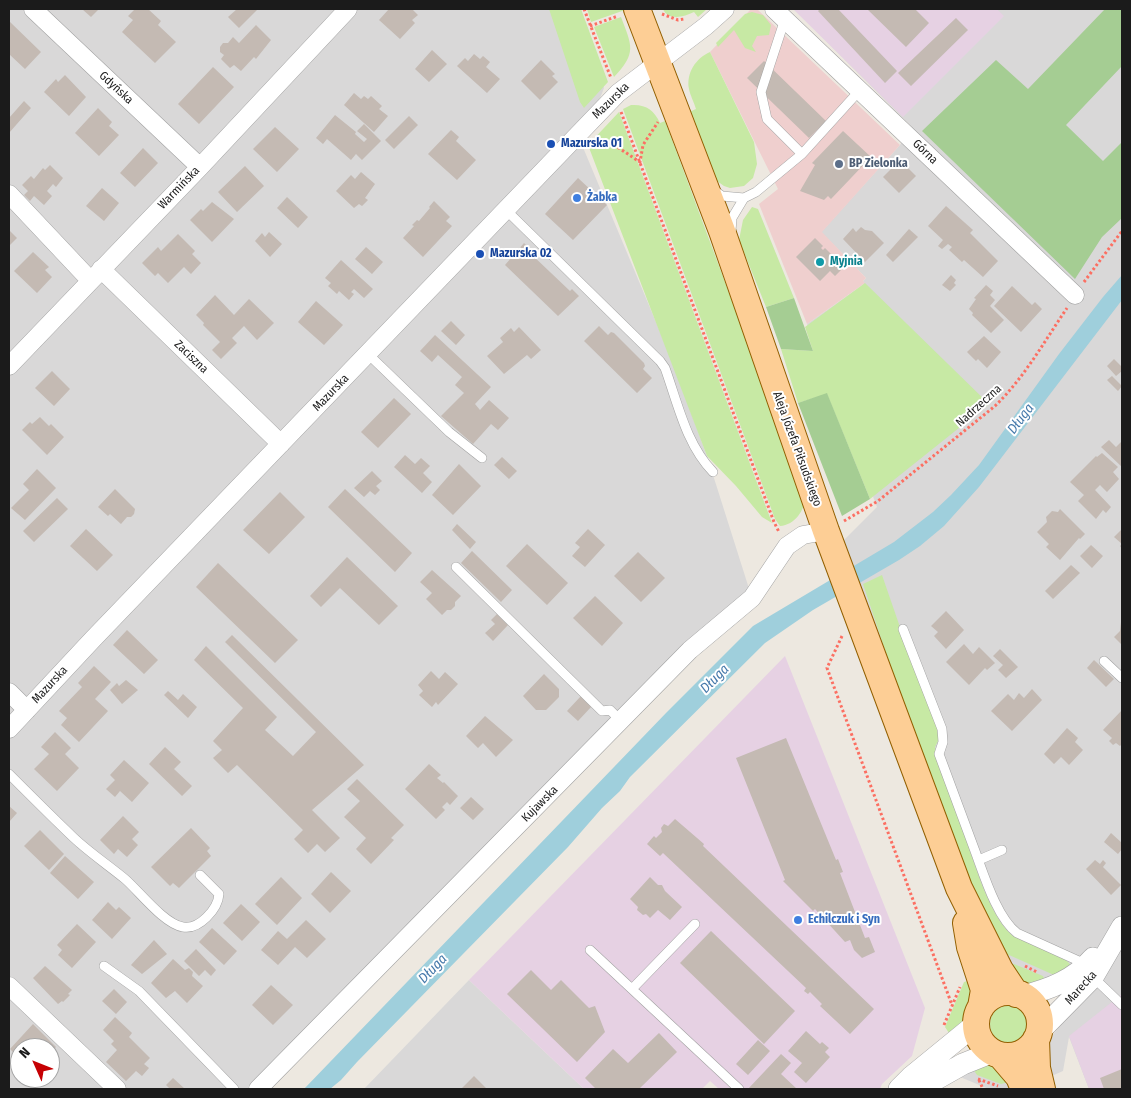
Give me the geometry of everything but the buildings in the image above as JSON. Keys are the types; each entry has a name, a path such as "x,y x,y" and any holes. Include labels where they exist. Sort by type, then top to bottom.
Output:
{"main road":[{"name":"Aleja Józefa Piłsudskiego","path":"629,12 657,62 729,252 831,543 851,620 959,888 988,967 979,1016"},
{"name":"Aleja Józefa Piłsudskiego","path":"988,967 1000,970 1019,995"},
{"path":"1024,1089 1019,1077 997,1054 980,1040 979,1016 992,996 1008,992 1019,995 1035,1008 1040,1024 1037,1068 1042,1089"},
{"path":"997,1054 1017,1055 1025,1052 1038,1036"}],"street":[{"name":"Gdyńska","path":"33,9 200,167"},
{"name":"Warmińska","path":"9,366 348,9"},
{"name":"Mazurska","path":"9,729 618,93 706,26 725,9"},
{"name":"Górna","path":"779,14 1075,295"},
{"name":"Zaciszna","path":"9,194 281,444"},
{"name":"Kujawska","path":"258,1089 690,650 752,598 787,546 803,535 831,543"},
{"path":"9,692 27,710"},
{"name":"Marecka","path":"1038,1036 1119,932"},
{"name":"Marecka","path":"1019,995 1049,989 1073,977 1089,972"},
{"path":"9,986 117,1089"},
{"path":"899,1089 951,1044 979,1016"},
{"path":"919,1089 963,1064 997,1054"}],"lane":[{"path":"779,14 762,92 767,119 802,154"},
{"path":"703,183 722,196 744,198 756,192 802,154 860,90"},
{"path":"729,252 732,218 744,198"},
{"path":"506,210 660,361 665,368 691,443 702,460 713,472"},
{"path":"368,354 449,432 482,458"},
{"path":"456,568 602,710 610,710 621,721"},
{"path":"904,629 942,729 943,742 939,754 979,860 1009,927 1017,933 1081,962 1122,1005"},
{"path":"1104,661 1122,678"},
{"path":"9,774 75,839 125,879 157,911 171,922 183,927 198,925 218,903 218,894 200,875"},
{"path":"979,860 1002,850"},
{"path":"632,989 695,924"},
{"path":"590,950 740,1089"},
{"path":"104,966 139,991 234,1089"}],"path":[{"path":"584,9 613,82 618,77"},
{"path":"658,9 662,15 678,20 684,19"},
{"path":"590,26 629,12"},
{"path":"620,108 774,522 787,546"},
{"path":"640,162 643,145 660,117"},
{"path":"588,142 605,142 640,162"},
{"name":"Nadrzeczna","path":"831,543 878,501 1005,396 1029,365 1075,295 1122,230"},
{"path":"851,620 827,668 952,1005"},
{"path":"951,1044 941,1032 964,977 1009,960 1047,976 1055,986"},
{"path":"963,1064 967,1072 979,1080 1006,1089"},
{"path":"979,1080 983,1089"}],"shaded area":[{"path":"9,9 576,9 604,88 582,145 671,358 707,456 752,598 258,1089 9,1089"},
{"path":"751,9 757,9 900,145 822,232 866,278 863,281 865,283 807,324 759,204 778,189 710,52"},
{"path":"793,9 997,9 1004,16 903,117"},
{"path":"794,9 1122,9 1122,927 1115,938 1057,980 1018,983 834,550 877,507 807,324 864,284 863,281 866,278 821,232 900,145 912,127"},
{"path":"785,656 925,1008 912,1056 882,1084 880,1089 719,1089 710,1081 702,1089 584,1089 469,980"},
{"path":"1122,942 1122,1089 1089,1089 1069,1037 1063,1071 1022,1089 989,1089 960,1077 940,1089 919,1089 953,1070 998,1063 1044,1047"},
{"path":"469,980 584,1089 364,1089"},
{"path":"1122,994 1122,1089 1089,1089 1069,1036"}],"green space":[{"path":"549,9 581,9 608,82 584,108 580,102"},
{"path":"587,9 624,9 625,10 591,22"},
{"path":"663,9 707,9 698,17 694,12 672,17 665,13"},
{"path":"1105,9 1122,9 1122,66 1066,125 1103,161 1122,142 1122,218 1102,237 1075,279 922,131 996,60 1028,89"},
{"path":"752,12 763,15 771,25 769,35 757,36 752,46 756,52 745,48 734,30 718,47 716,43 745,14"},
{"path":"621,17 630,42 630,49 626,62 614,77 594,27"},
{"path":"710,52 754,142 757,164 753,178 744,186 730,188 717,181 689,112 696,109 690,94 689,77 696,62"},
{"path":"631,105 645,107 652,111 660,123 665,121 805,497 801,512 795,520 785,525 780,526 775,519 623,109"},
{"path":"619,112 772,523 762,517 707,456 588,145"},
{"path":"752,207 758,209 794,298 766,307 739,240 743,220"},
{"path":"865,283 989,404 870,499 827,394 798,403 781,349 813,351 805,327"},
{"path":"794,298 813,351 781,349 766,307"},
{"path":"827,393 870,499 842,516 798,403"},
{"path":"882,575 920,685 939,732 935,747 985,891 997,917 1013,936 1068,961 1071,966 1054,975 1009,955 1001,958 960,858 905,710 863,584"},
{"path":"1014,964 1043,976 1047,984 1024,986 1006,968"},
{"path":"974,979 977,995 968,1021 951,1036 945,1027 964,982"},
{"path":"1009,1005 1023,1010 1028,1024 1023,1038 1009,1043 995,1038 990,1024 995,1010"},
{"path":"990,1062 1013,1081 1001,1084 977,1075 971,1066"}],"water":[{"name":"Długa","path":"1122,275 1122,300 979,487 944,526 899,560 813,610 765,643 630,777 620,791 602,808 568,847 341,1080 330,1089 304,1089 666,713 753,626 894,542 933,512 951,495 979,465 1059,354"}],"place":[{"name":"Mazurska 01","path":"551,144"},
{"name":"BP Zielonka","path":"839,164"},
{"name":"Żabka","path":"577,198"},
{"name":"Mazurska 02","path":"480,254"},
{"name":"Myjnia","path":"820,262"},
{"name":"Echilczuk i Syn","path":"798,920"}]}
